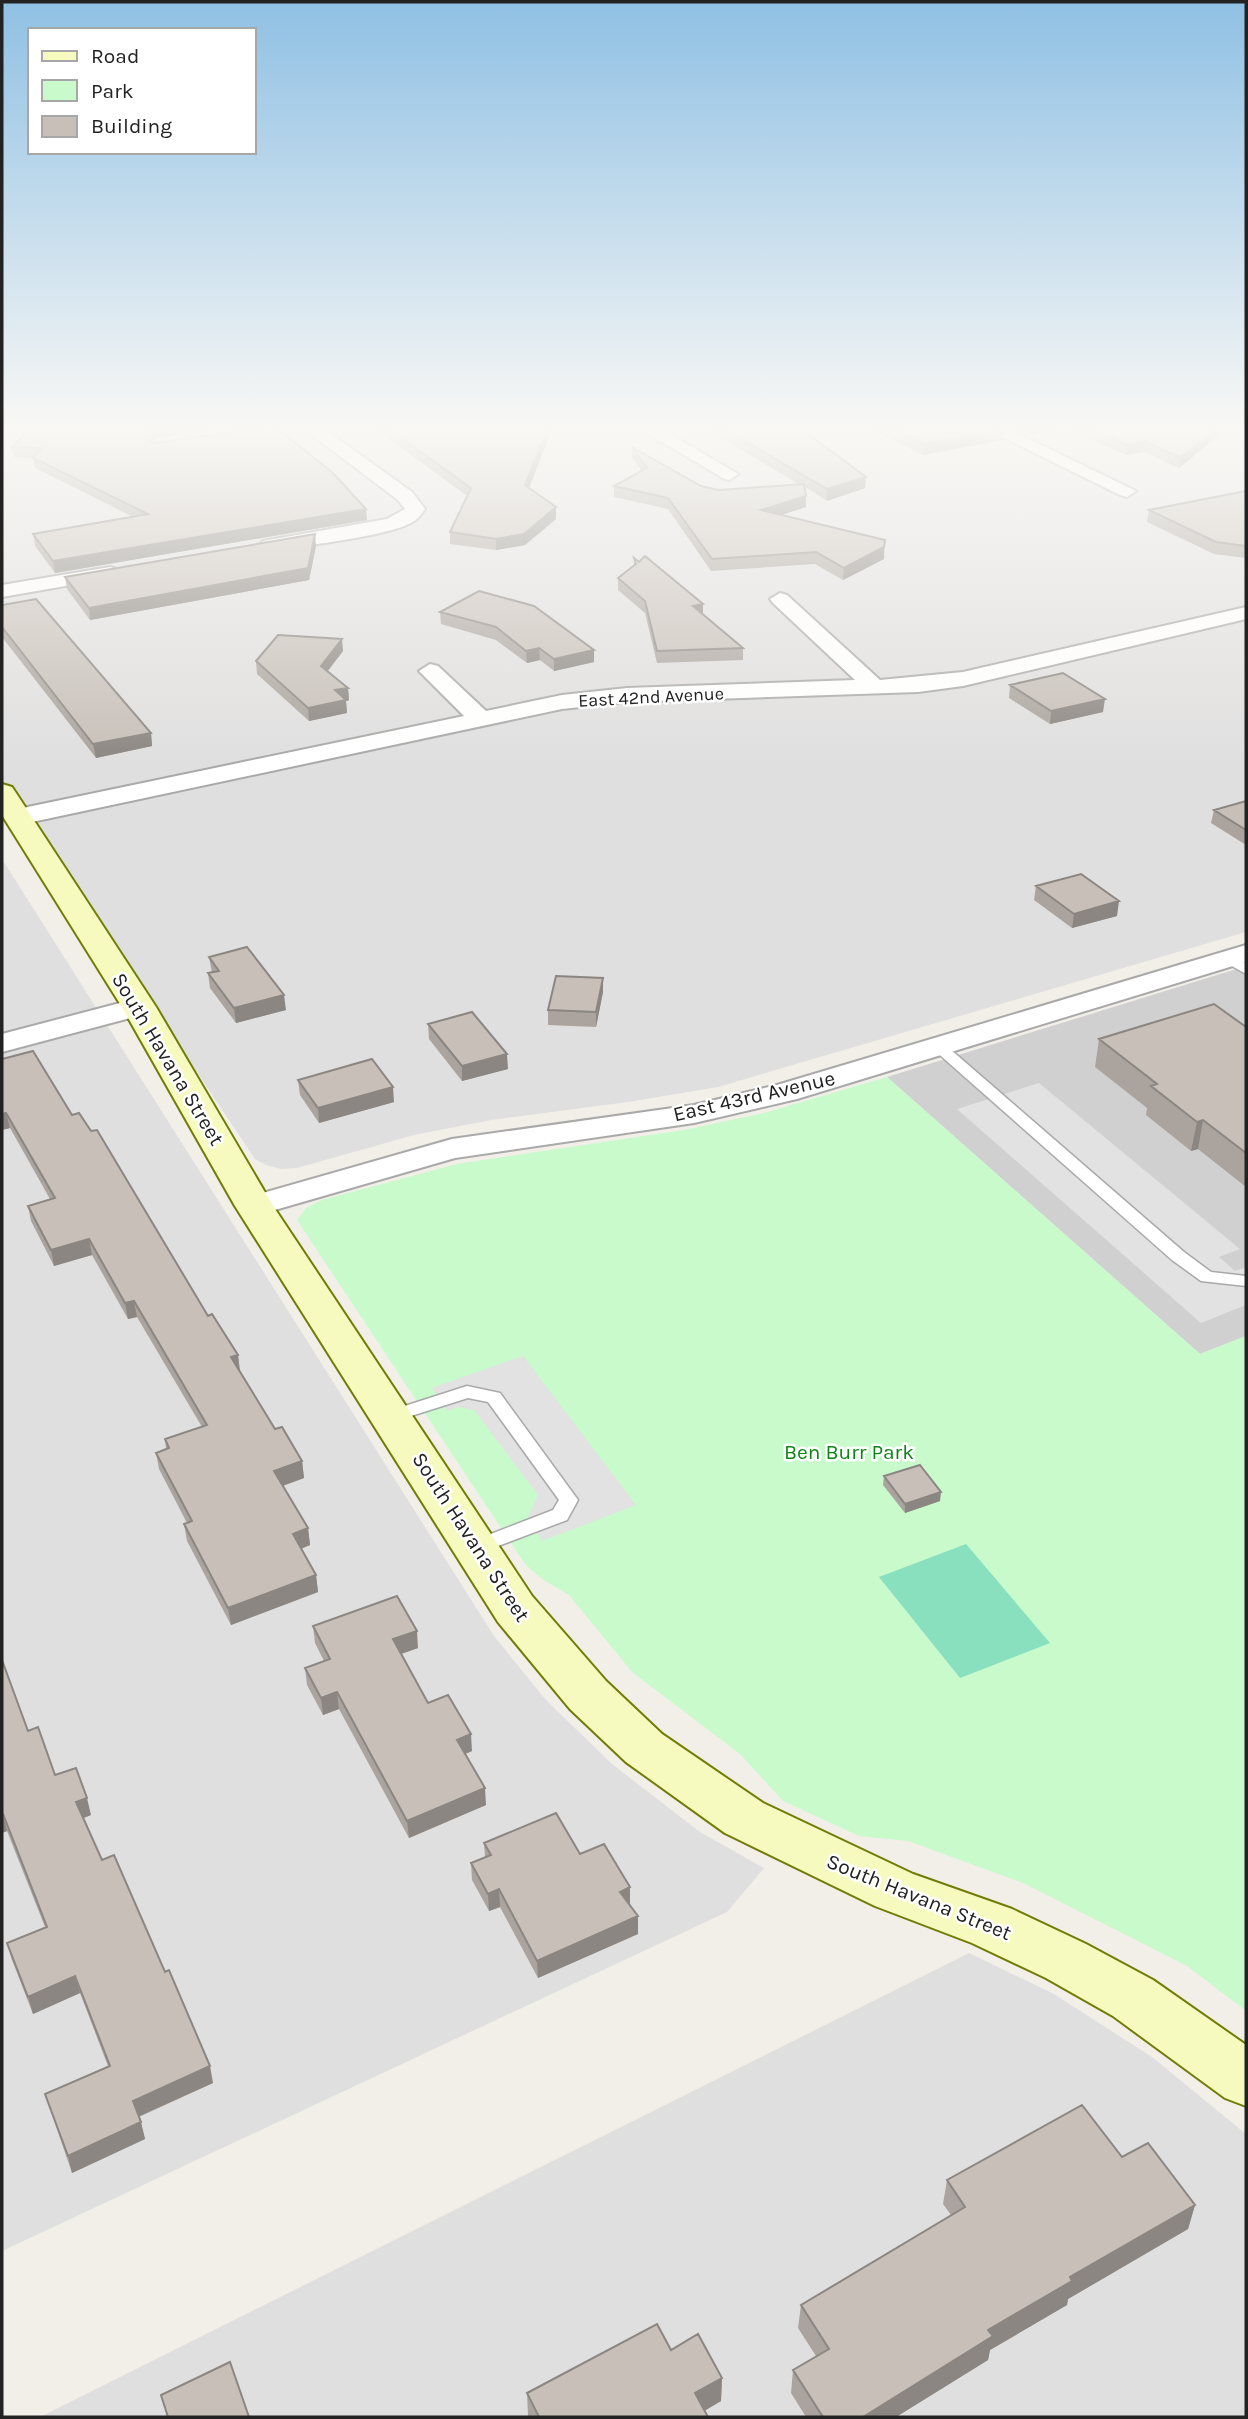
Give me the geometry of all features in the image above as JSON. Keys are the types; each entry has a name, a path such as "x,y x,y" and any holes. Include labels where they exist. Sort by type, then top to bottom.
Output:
{"street":[{"path":"250,548 301,539"},
{"path":"2,592 126,570"},
{"path":"780,599 876,688"},
{"name":"East 42nd Avenue","path":"10,805 562,702 627,695 876,688 964,679 1246,613"},
{"path":"430,671 481,719"},
{"name":"South Havana Street","path":"10,805 139,1007 254,1206 515,1609 589,1695 644,1748 744,1818 894,1890 992,1926 1066,1961 1133,1998 1246,2079"},
{"name":"East 43rd Avenue","path":"254,1206 452,1149 694,1114 786,1092 1240,961"},
{"path":"2,1043 139,1007"}],"lane":[{"path":"938,1046 1178,1256 1207,1277 1246,1281"},
{"path":"392,1416 467,1392 494,1397 569,1500 560,1515 477,1547"}],"shaded area":[{"path":"2,539 1246,539 1246,932 718,1087 491,1120 414,1135 297,1168 281,1169 266,1165 255,1159 2,780"},
{"path":"2,859 494,1636 546,1700 612,1764 700,1832 764,1868 727,1912 2,2251"},
{"path":"1246,966 1246,1336 1200,1354 887,1077"},
{"path":"1039,1083 1240,1249 1219,1257 1235,1271 1246,1267 1246,1305 1201,1323 957,1109"},
{"path":"523,1356 636,1505 542,1541 528,1517 538,1495 474,1410 458,1407 447,1411 432,1388"},
{"path":"969,1953 1054,1994 1152,2057 1246,2134 1246,2417 40,2417"}],"green space":[{"name":"Ben Burr Park","path":"887,1077 1200,1354 1246,1336 1246,2011 1187,1966 1023,1883 908,1841 859,1836 783,1801 740,1754 632,1672 569,1595 542,1579 525,1564 297,1220 306,1208 322,1200 457,1164 684,1130 764,1113"},
{"path":"966,1544 1050,1643 960,1678 879,1577"}],"building":[{"path":"37,539 186,539 53,561"},
{"path":"287,539 314,539 308,568 89,608 65,577"},
{"path":"697,539 885,540 884,547 844,568 816,552 712,559"},
{"path":"1209,539 1246,539 1246,546"},
{"path":"645,556 703,604 693,606 743,648 657,651 645,601 618,578 636,564 634,558 639,562"},
{"path":"479,591 534,606 594,650 554,659 539,648 526,651 496,627 440,612"},
{"path":"36,599 151,733 93,744 2,627 2,605"},
{"path":"278,635 342,639 321,666 348,688 335,690 346,700 308,708 256,661"},
{"path":"1063,673 1105,699 1051,711 1010,685"},
{"path":"1246,801 1246,830 1214,810"},
{"path":"1081,874 1119,901 1074,914 1036,886"},
{"path":"247,947 284,995 234,1008 208,973 219,971 209,957"},
{"path":"556,976 603,978 596,1012 548,1010"},
{"path":"1214,1004 1246,1027 1246,1153 1203,1120 1197,1122 1151,1086 1157,1084 1099,1039"},
{"path":"472,1012 507,1054 462,1066 428,1024"},
{"path":"33,1051 72,1115 79,1113 91,1131 97,1130 208,1316 212,1314 238,1355 231,1357 275,1429 282,1427 302,1461 274,1471 308,1528 293,1534 316,1575 228,1608 184,1524 192,1521 156,1453 169,1448 165,1439 207,1425 134,1301 125,1303 89,1239 51,1250 28,1206 55,1198 6,1113 2,1114 2,1059"},
{"path":"372,1059 393,1087 318,1108 298,1080"},
{"path":"920,1465 941,1492 905,1504 884,1476"},
{"path":"397,1596 417,1631 393,1639 428,1703 448,1695 471,1734 457,1740 485,1788 407,1821 337,1692 321,1698 305,1668 330,1659 313,1626"},
{"path":"2,1660 28,1731 38,1727 55,1775 76,1768 87,1798 76,1802 102,1860 114,1855 165,1972 169,1970 210,2066 133,2101 141,2122 68,2156 45,2094 110,2066 75,1976 28,1997 7,1943 47,1927 2,1814"},
{"path":"556,1813 580,1854 604,1844 630,1887 620,1892 638,1916 537,1961 499,1889 488,1894 471,1863 491,1855 484,1843"},
{"path":"1082,2105 1122,2157 1148,2143 1195,2205 1070,2277 1072,2281 988,2330 993,2336 863,2417 823,2417 793,2370 829,2349 801,2305 965,2207 947,2180"},
{"path":"657,2324 671,2350 698,2334 722,2378 695,2393 708,2417 539,2417 527,2393"},
{"path":"230,2362 249,2417 168,2417 161,2395"}]}
